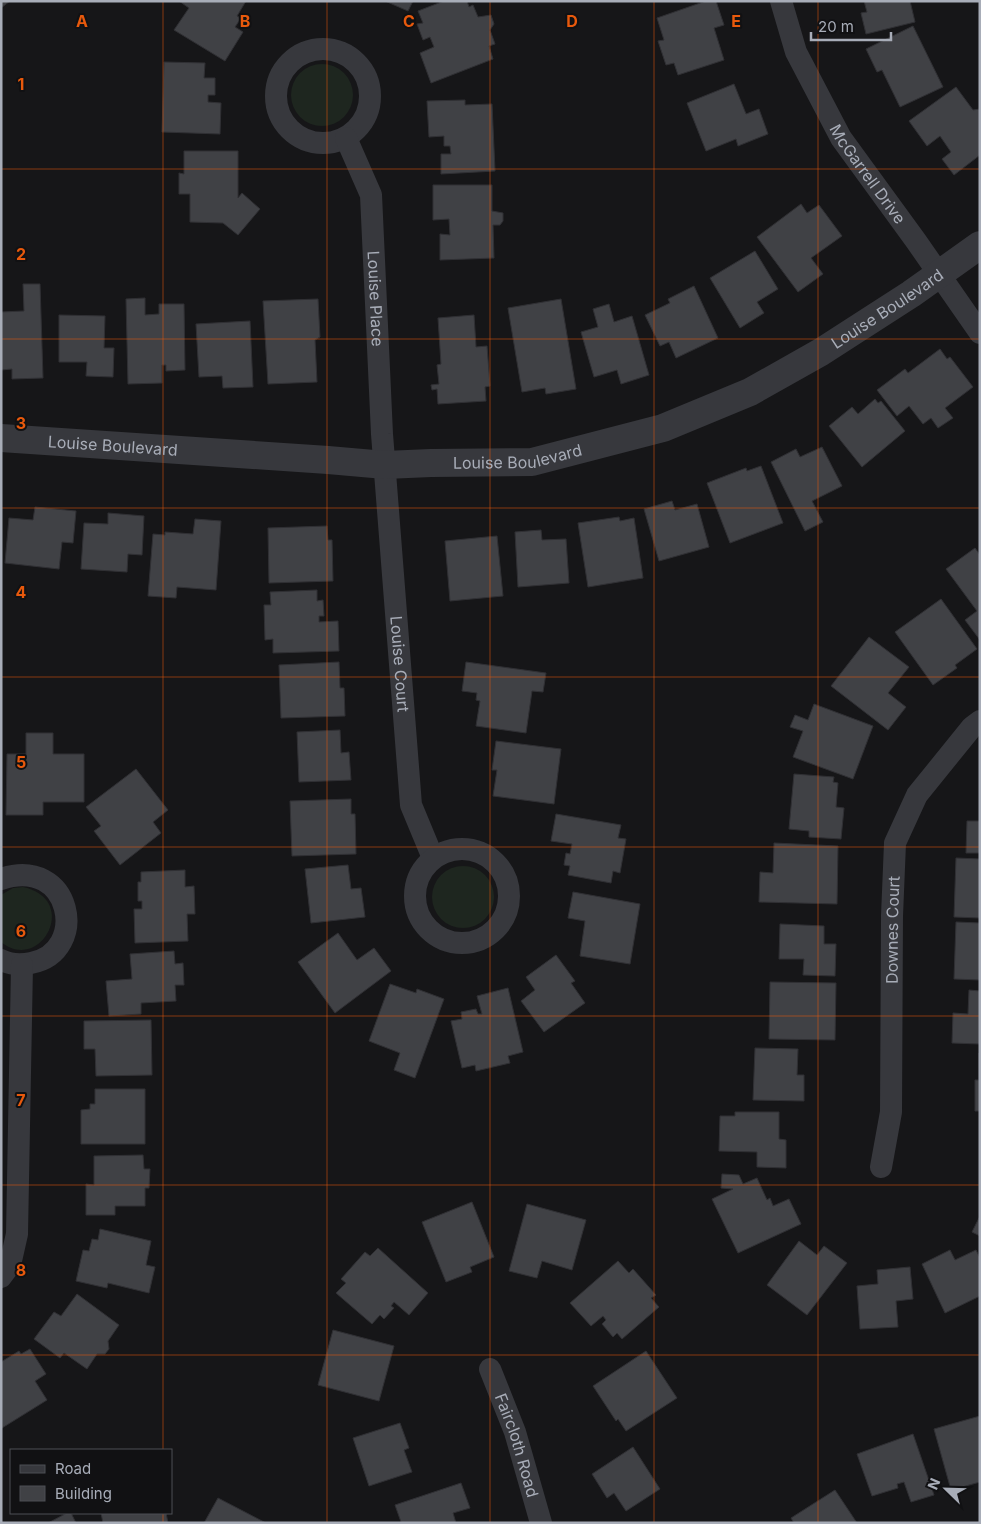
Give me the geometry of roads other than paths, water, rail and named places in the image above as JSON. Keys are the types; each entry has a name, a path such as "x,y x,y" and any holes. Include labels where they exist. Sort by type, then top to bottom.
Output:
{"street":[{"name":"McGarrell Drive","path":"782,1 796,52 841,138 980,333"},
{"path":"322,48 338,50 352,57 363,69 370,83 371,99 367,115 359,128 346,138 332,143 316,143 301,138 289,129 280,116 276,101 277,86 282,71 293,59 306,51 322,48"},
{"name":"Louise Place","path":"346,138 371,195 385,465"},
{"name":"Louise Boulevard","path":"1,438 385,465 532,462 663,428 750,392 821,352 912,294 980,245"},
{"name":"Louise Court","path":"385,465 411,805 433,858"},
{"name":"Downes Court","path":"881,1167 891,1112 892,916 895,843 917,795 972,727 980,721"},
{"path":"462,849 478,851 492,859 502,870 508,885 509,900 505,915 497,928 485,938 470,943 454,944 439,938 426,928 418,915 414,900 416,884 422,870 433,858 447,851 462,849"},
{"path":"1,879 15,874 30,874 44,880 56,889 63,902 67,916 66,931 59,944 49,955 36,962 12,962 17,1234 10,1265 1,1277"},
{"name":"Faircloth Road","path":"490,1369 515,1432 541,1523"}]}
